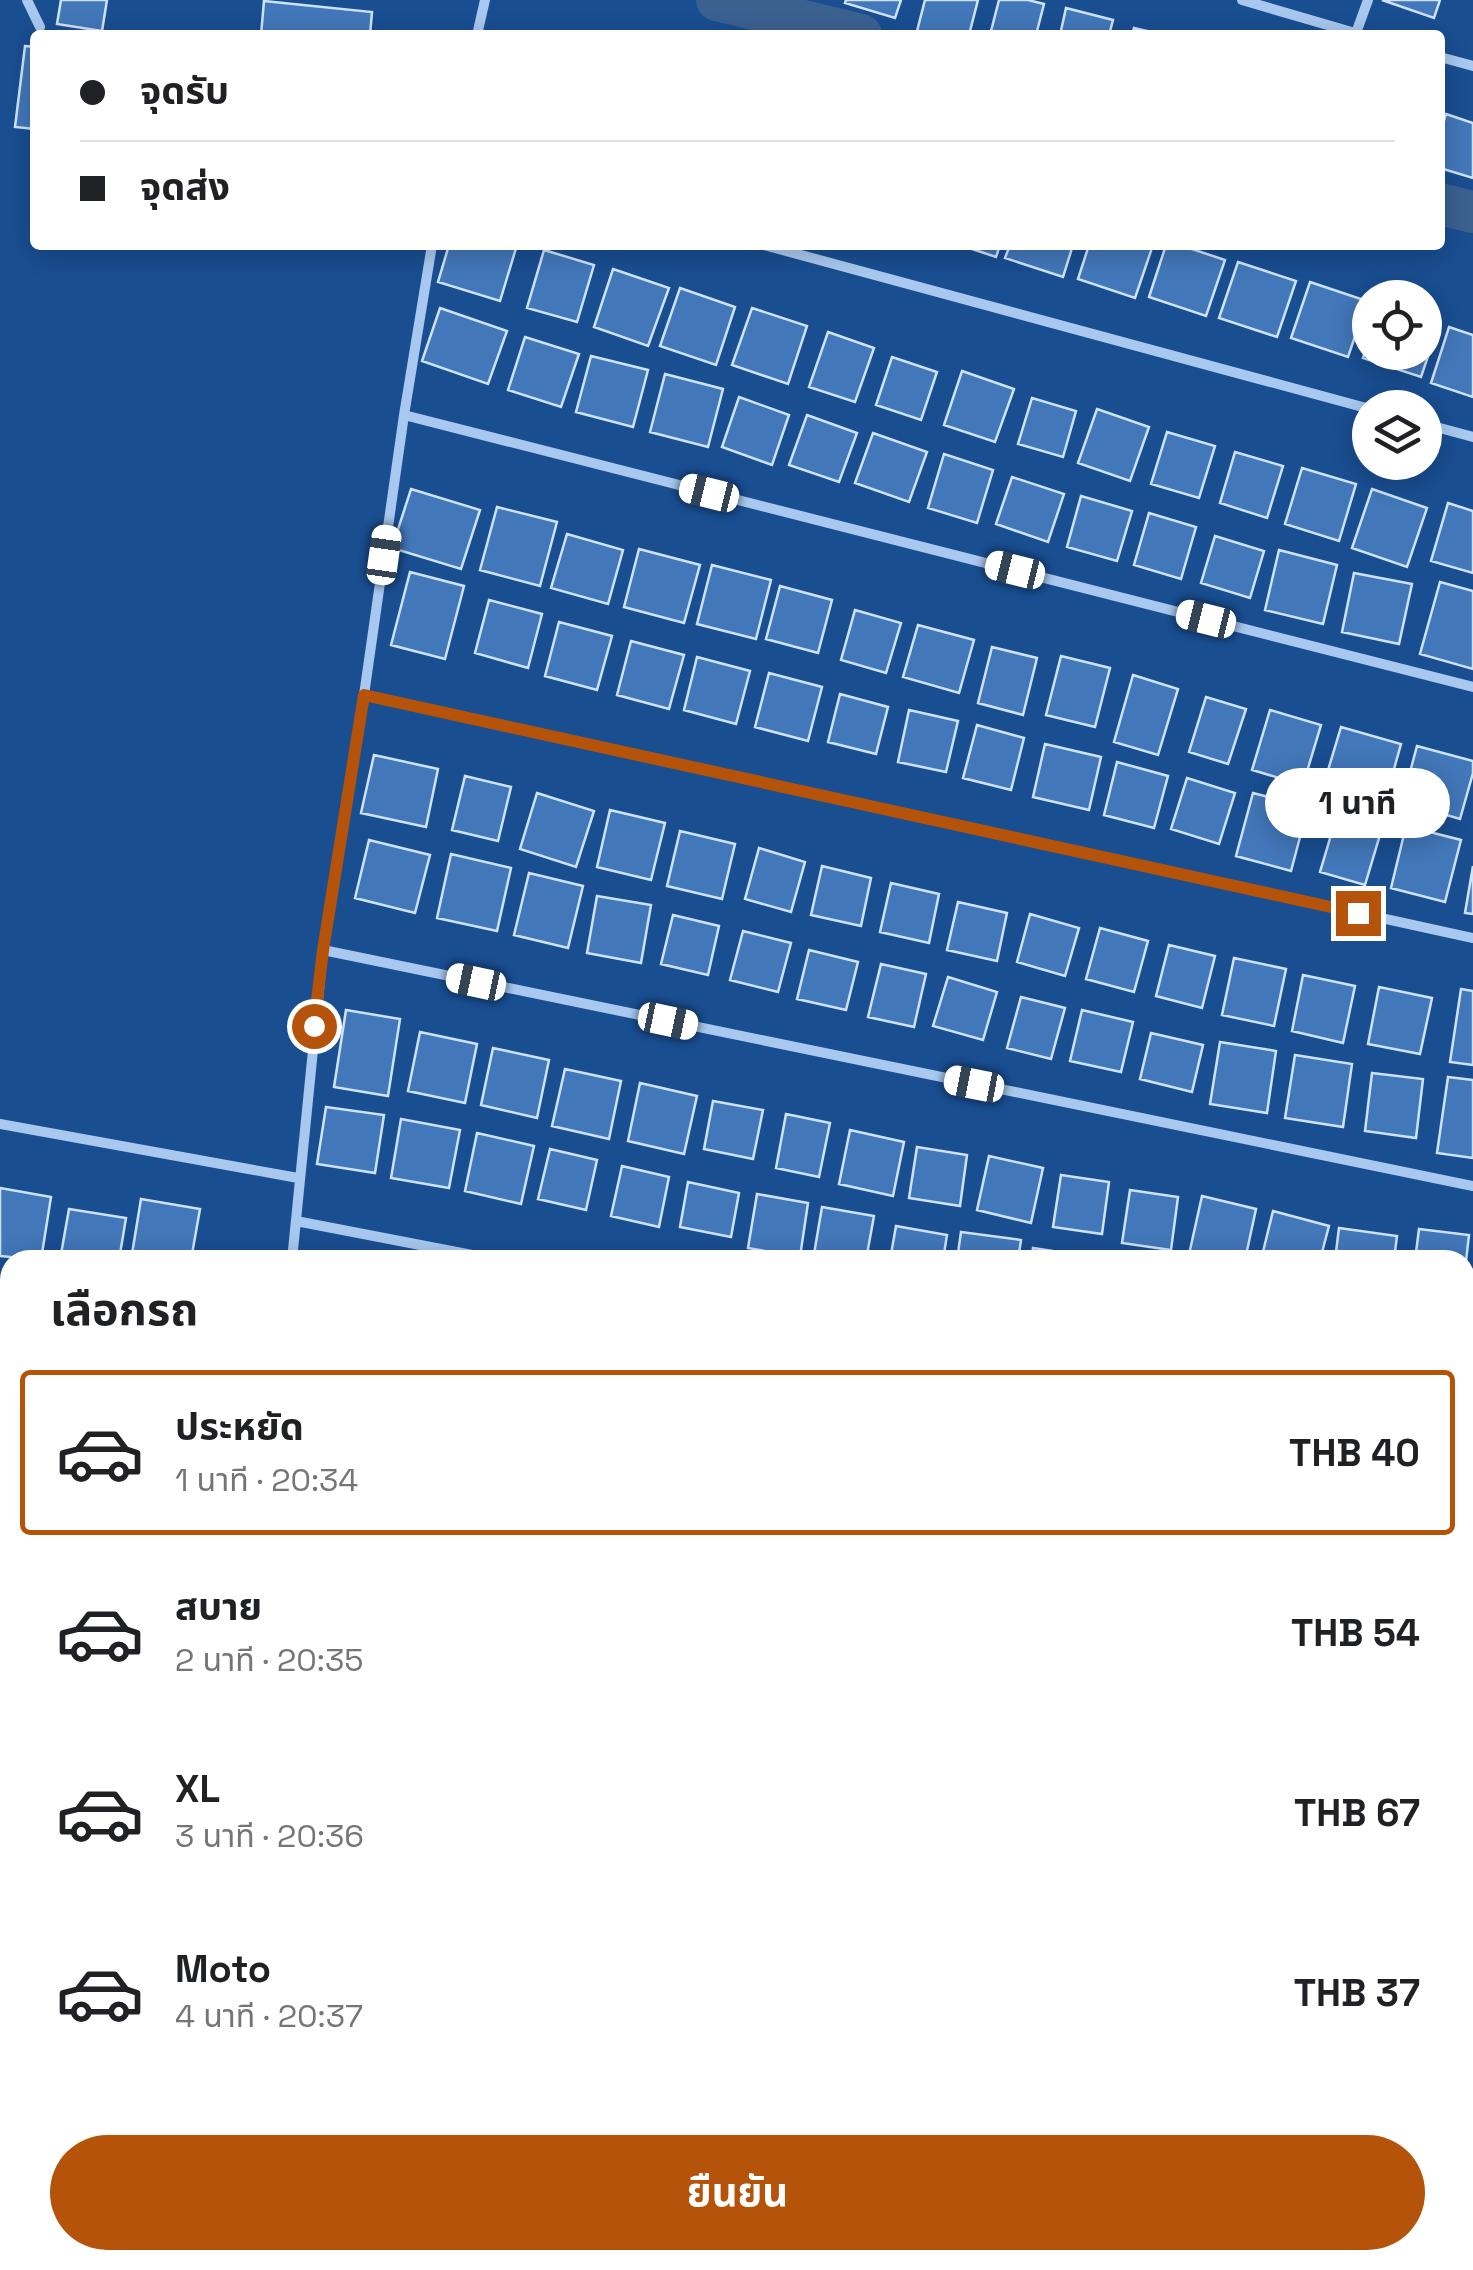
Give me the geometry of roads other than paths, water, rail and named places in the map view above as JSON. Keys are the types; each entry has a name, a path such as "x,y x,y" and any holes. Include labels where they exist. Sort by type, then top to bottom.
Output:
{"street":[{"path":"26,0 40,27"},
{"path":"477,30 485,0"},
{"path":"1242,0 1345,30"},
{"path":"1360,30 1368,0"},
{"path":"1445,58 1473,66"},
{"path":"293,1250 323,950 431,250"},
{"path":"782,250 1352,404"},
{"path":"404,415 1473,687"},
{"path":"1442,429 1473,437"},
{"path":"364,695 1473,938"},
{"path":"323,950 1473,1186"},
{"path":"0,1124 298,1178"},
{"path":"296,1221 446,1250"}],"waterway":[{"path":"717,0 840,30"},
{"path":"1445,205 1473,212"}]}
